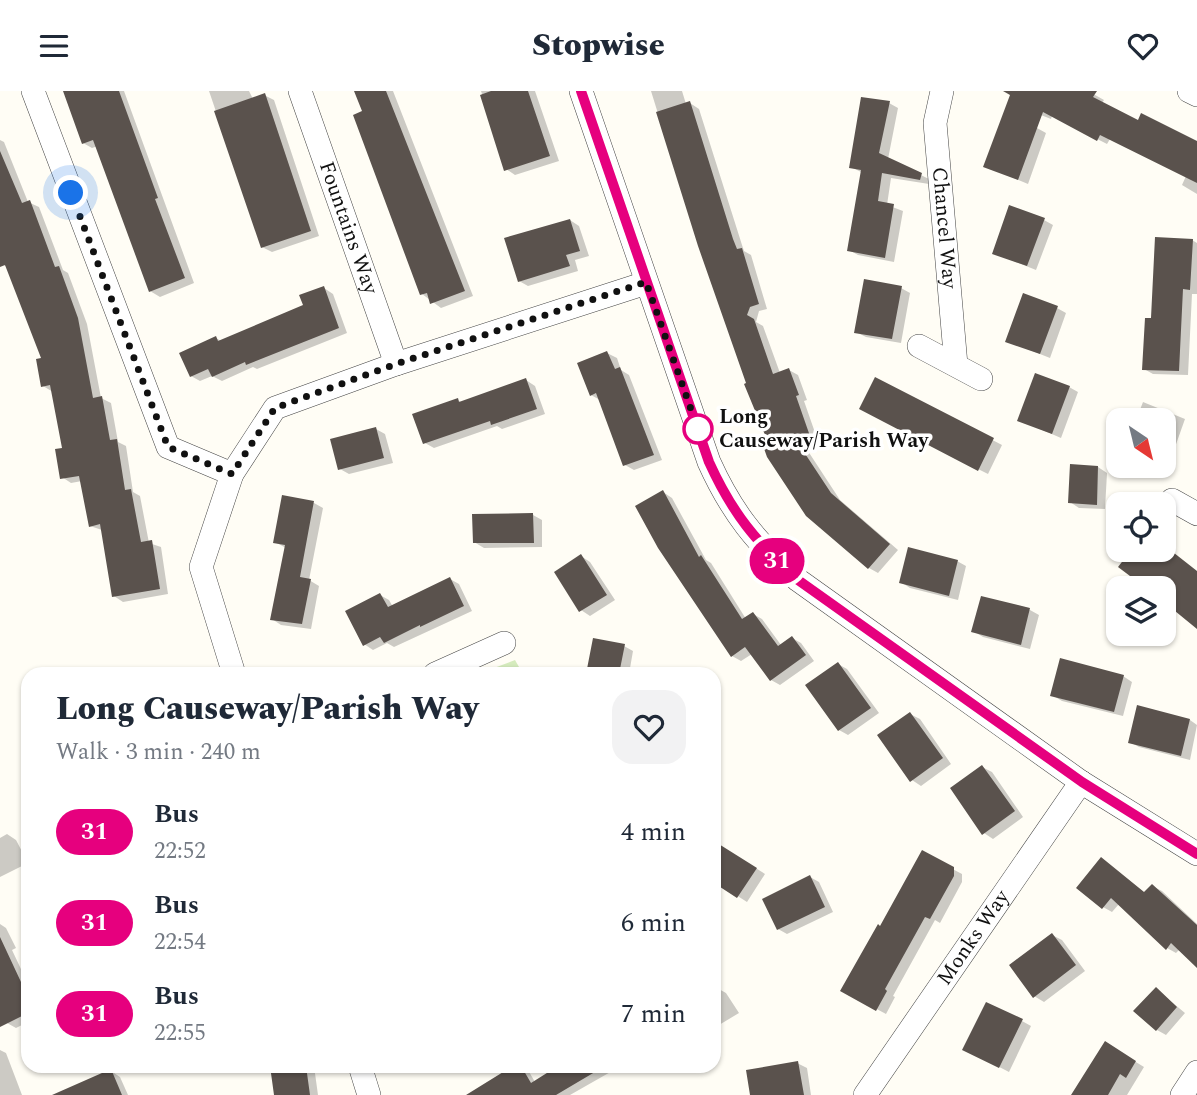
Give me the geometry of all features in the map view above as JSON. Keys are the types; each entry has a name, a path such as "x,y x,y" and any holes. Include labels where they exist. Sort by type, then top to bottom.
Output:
{"street":[{"path":"33,91 168,447 232,474"},
{"name":"Fountains Way","path":"300,91 396,364"},
{"path":"581,91 709,462 724,496 745,527 770,555 798,580 1082,782 1197,854"},
{"name":"Chancel Way","path":"942,91 935,123 956,365"},
{"path":"1189,91 1197,95"},
{"path":"232,667 201,567 232,474 275,408 396,364 646,282"},
{"path":"919,346 981,379"},
{"path":"1176,503 1197,514"},
{"path":"451,667 504,643"},
{"name":"Monks Way","path":"865,1095 1082,782"},
{"path":"1182,1095 1197,1072"},
{"path":"362,1073 369,1095"}],"green space":[{"path":"515,660 519,667 496,667"}],"building":[{"path":"63,91 119,91 185,278 149,292 93,140 82,144"},
{"path":"354,91 386,91 465,291 430,304 427,293 420,295 353,115 362,111"},
{"path":"491,91 528,91 550,156 504,171 480,95"},
{"path":"1003,91 1097,91 1093,97 1138,120 1141,113 1197,141 1197,183 1100,135 1097,141 1043,112 1018,180 983,167 1010,95"},
{"path":"265,93 311,231 261,248 214,111"},
{"path":"861,97 890,101 879,153 922,173 920,180 882,173 878,201 894,204 885,258 847,251 861,170 849,168"},
{"path":"690,101 733,239 737,249 742,248 759,304 750,307 747,315 754,319 773,374 789,368 799,395 796,396 811,439 798,443 831,493 890,544 868,569 806,516 767,457 760,437 765,435 744,384 746,383 698,246 656,112"},
{"path":"0,151 22,203 30,200 78,318 93,398 102,396 110,440 117,439 125,490 131,489 141,542 152,540 160,589 112,597 100,524 89,527 79,476 60,479 55,449 62,448 50,385 41,387 36,359 41,358 5,265 0,267"},
{"path":"1009,205 1045,218 1027,266 992,254"},
{"path":"570,219 580,251 566,255 570,266 518,282 504,238"},
{"path":"1155,237 1193,239 1190,290 1183,289 1179,371 1142,370 1145,318 1151,318"},
{"path":"864,279 902,286 892,339 854,333"},
{"path":"324,286 339,328 246,365 245,362 212,377 208,369 190,377 179,353 216,336 218,341 303,305 299,295"},
{"path":"1023,293 1058,306 1040,354 1005,342"},
{"path":"607,351 615,369 620,367 654,455 623,466 596,393 590,396 577,363"},
{"path":"1035,373 1070,386 1052,434 1017,421"},
{"path":"875,377 994,438 978,471 859,409"},
{"path":"526,378 537,409 491,425 490,421 423,444 412,414 458,398 459,402"},
{"path":"376,427 384,458 338,470 330,439"},
{"path":"1070,464 1098,466 1097,505 1068,503"},
{"path":"663,490 699,557 701,555 742,619 753,612 778,646 792,636 806,655 770,681 745,647 731,657 658,548 635,506"},
{"path":"282,495 314,501 300,577 311,579 302,624 270,620 285,545 273,543"},
{"path":"533,513 534,543 473,543 472,514"},
{"path":"908,547 958,560 949,596 899,583"},
{"path":"581,554 607,595 579,612 554,572"},
{"path":"1176,554 1197,571 1197,629 1176,612 1176,576 1130,576 1118,567 1122,562 1176,562"},
{"path":"450,577 464,606 384,643 380,637 363,646 345,611 380,593 388,607"},
{"path":"981,596 1030,608 1021,645 971,632"},
{"path":"593,638 625,644 620,667 587,667"},
{"path":"1060,658 1124,675 1114,712 1050,696"},
{"path":"838,662 871,708 838,731 805,685"},
{"path":"1137,705 1190,719 1181,756 1128,743"},
{"path":"910,712 943,758 910,782 877,735"},
{"path":"982,765 1015,811 982,835 950,788"},
{"path":"721,845 757,868 737,898 721,888"},
{"path":"922,850 954,867 954,876 930,919 925,917 885,989 887,991 876,1011 840,991"},
{"path":"1101,857 1144,892 1152,884 1197,925 1197,968 1171,943 1166,950 1111,898 1102,909 1076,888"},
{"path":"810,875 825,907 777,930 762,899"},
{"path":"1052,933 1076,965 1033,998 1009,965"},
{"path":"0,937 21,982 21,1016 0,1027"},
{"path":"1156,987 1177,1007 1156,1031 1133,1011"},
{"path":"986,1002 1023,1019 999,1068 962,1050"},
{"path":"1105,1041 1136,1061 1126,1078 1120,1074 1108,1095 1071,1095"},
{"path":"798,1061 804,1095 750,1095 746,1070"},
{"path":"102,1073 113,1073 122,1095 52,1095"},
{"path":"271,1073 307,1073 310,1095 274,1095"},
{"path":"502,1073 525,1073 531,1083 547,1073 593,1073 556,1095 466,1095"}],"bus line":[{"name":"31","path":"581,91 709,462 724,496 745,527 770,555 798,580 1082,782 1197,854"}],"place":[{"name":"Long Causeway/Parish Way","path":"698,429"}],"route":[{"path":"71,193 168,447 232,474 275,408 396,364 646,282 698,429"}]}
